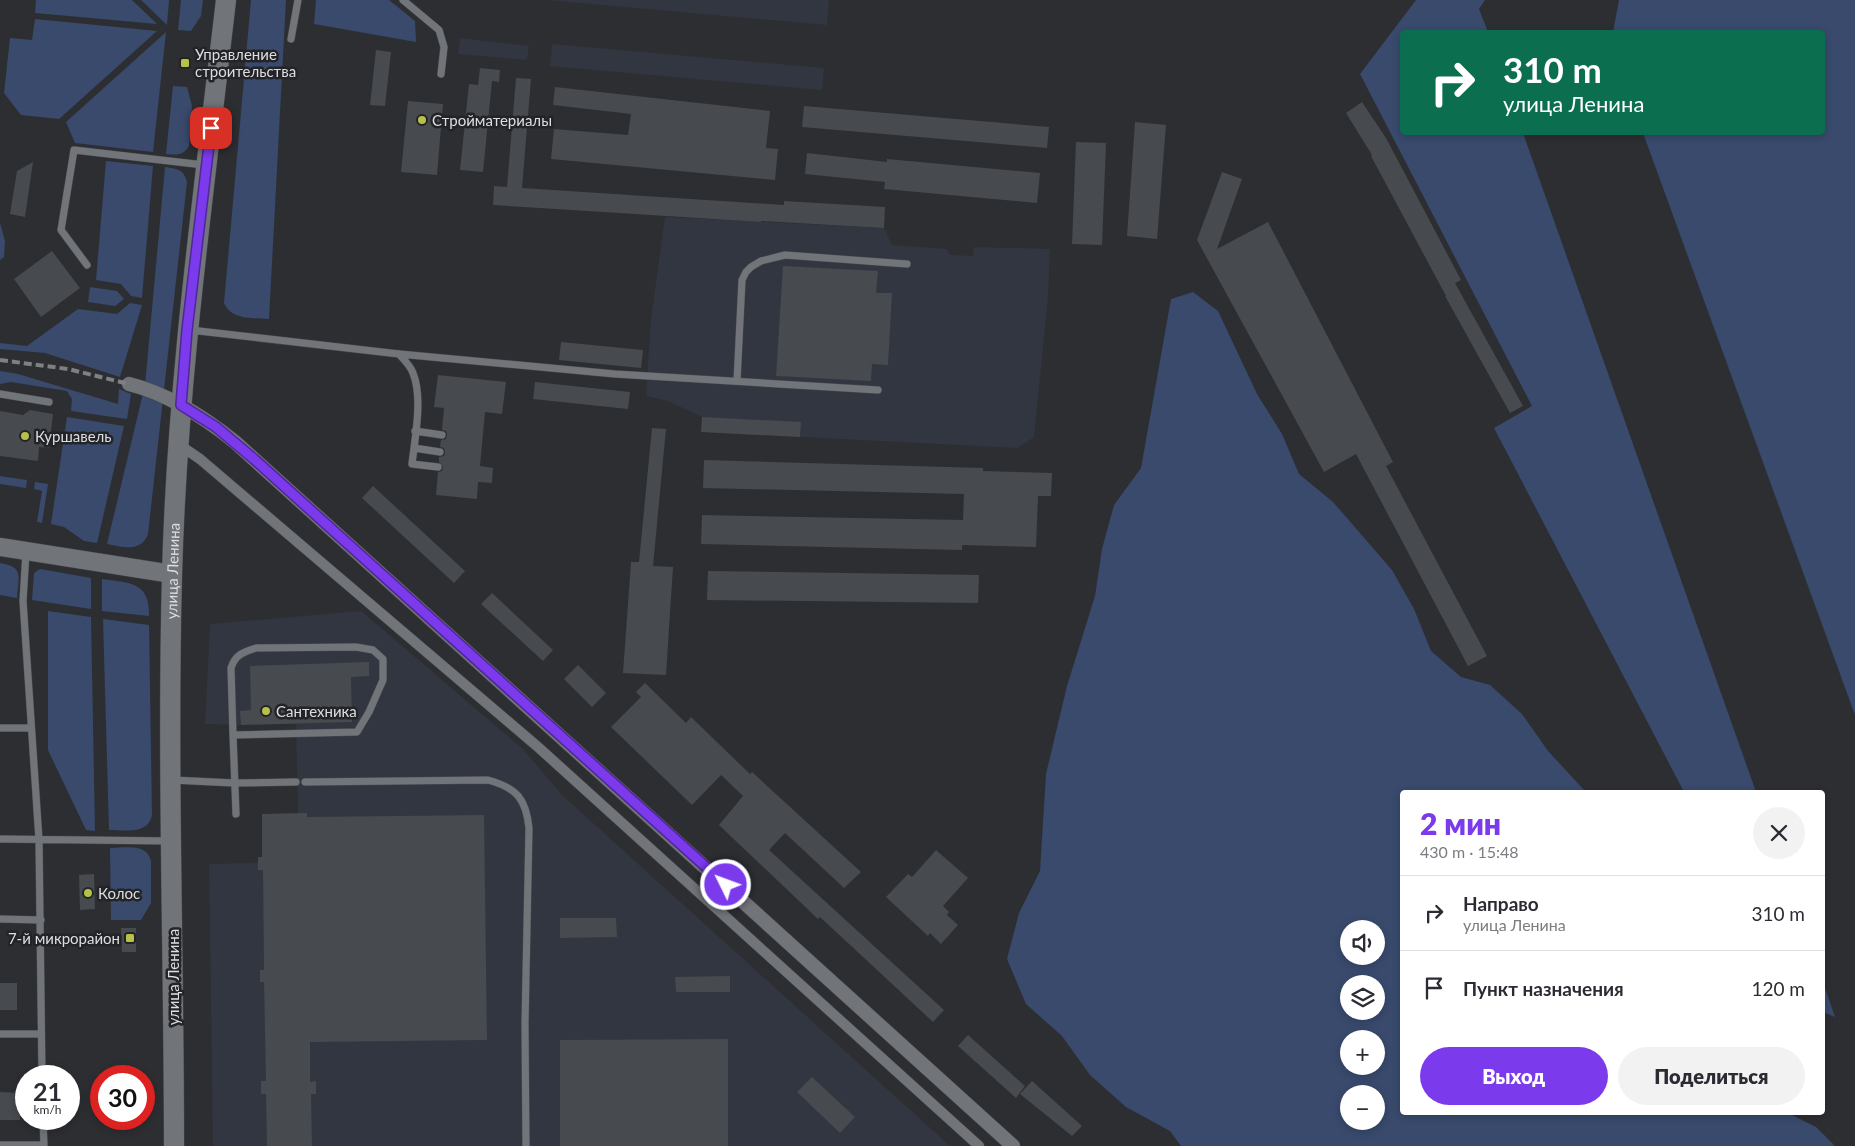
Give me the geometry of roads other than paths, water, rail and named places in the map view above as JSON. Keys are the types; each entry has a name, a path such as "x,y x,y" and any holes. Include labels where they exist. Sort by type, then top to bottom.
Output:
{"main road":[{"name":"улица Ленина","path":"174,1146 170,780 172,574 178,444 187,330 226,0"}],"street":[{"path":"129,384 181,405 216,427 254,459 1013,1146"},
{"path":"178,444 200,458 538,747 979,1146"},
{"path":"0,547 172,574"}],"lane":[{"path":"291,39 298,0"},
{"path":"403,0 439,30 444,47 440,74"},
{"path":"87,265 61,230 74,150 207,165"},
{"path":"738,381 742,280 751,267 761,261 785,255 908,264"},
{"path":"187,330 399,354 615,374 878,390"},
{"path":"399,354 407,363 415,382 417,411 412,464 438,466"},
{"path":"0,394 49,402"},
{"path":"415,432 442,435"},
{"path":"414,448 440,452"},
{"path":"26,551 23,601 39,840 42,1065"},
{"path":"233,735 357,732 369,712 383,680 383,659 373,650 356,647 256,648 243,652 234,659 231,668 234,783 236,814"},
{"path":"0,728 31,728"},
{"path":"170,780 234,783 296,782"},
{"path":"305,782 488,780 502,784 512,790 524,803 528,813 529,828 525,1024 526,1146"},
{"path":"0,839 172,841"},
{"path":"0,919 41,920"},
{"path":"0,1034 41,1034"},
{"path":"0,1145 44,1146 43,1130"}],"railway":[{"path":"0,360 68,369 129,384"}],"place":[{"name":"Управление строительства","path":"185,63"},
{"name":"Стройматериалы","path":"422,120"},
{"name":"Куршавель","path":"25,436"},
{"name":"Сантехника","path":"266,711"},
{"name":"Колос","path":"88,893"},
{"name":"7-й микрорайон","path":"130,938"}]}
